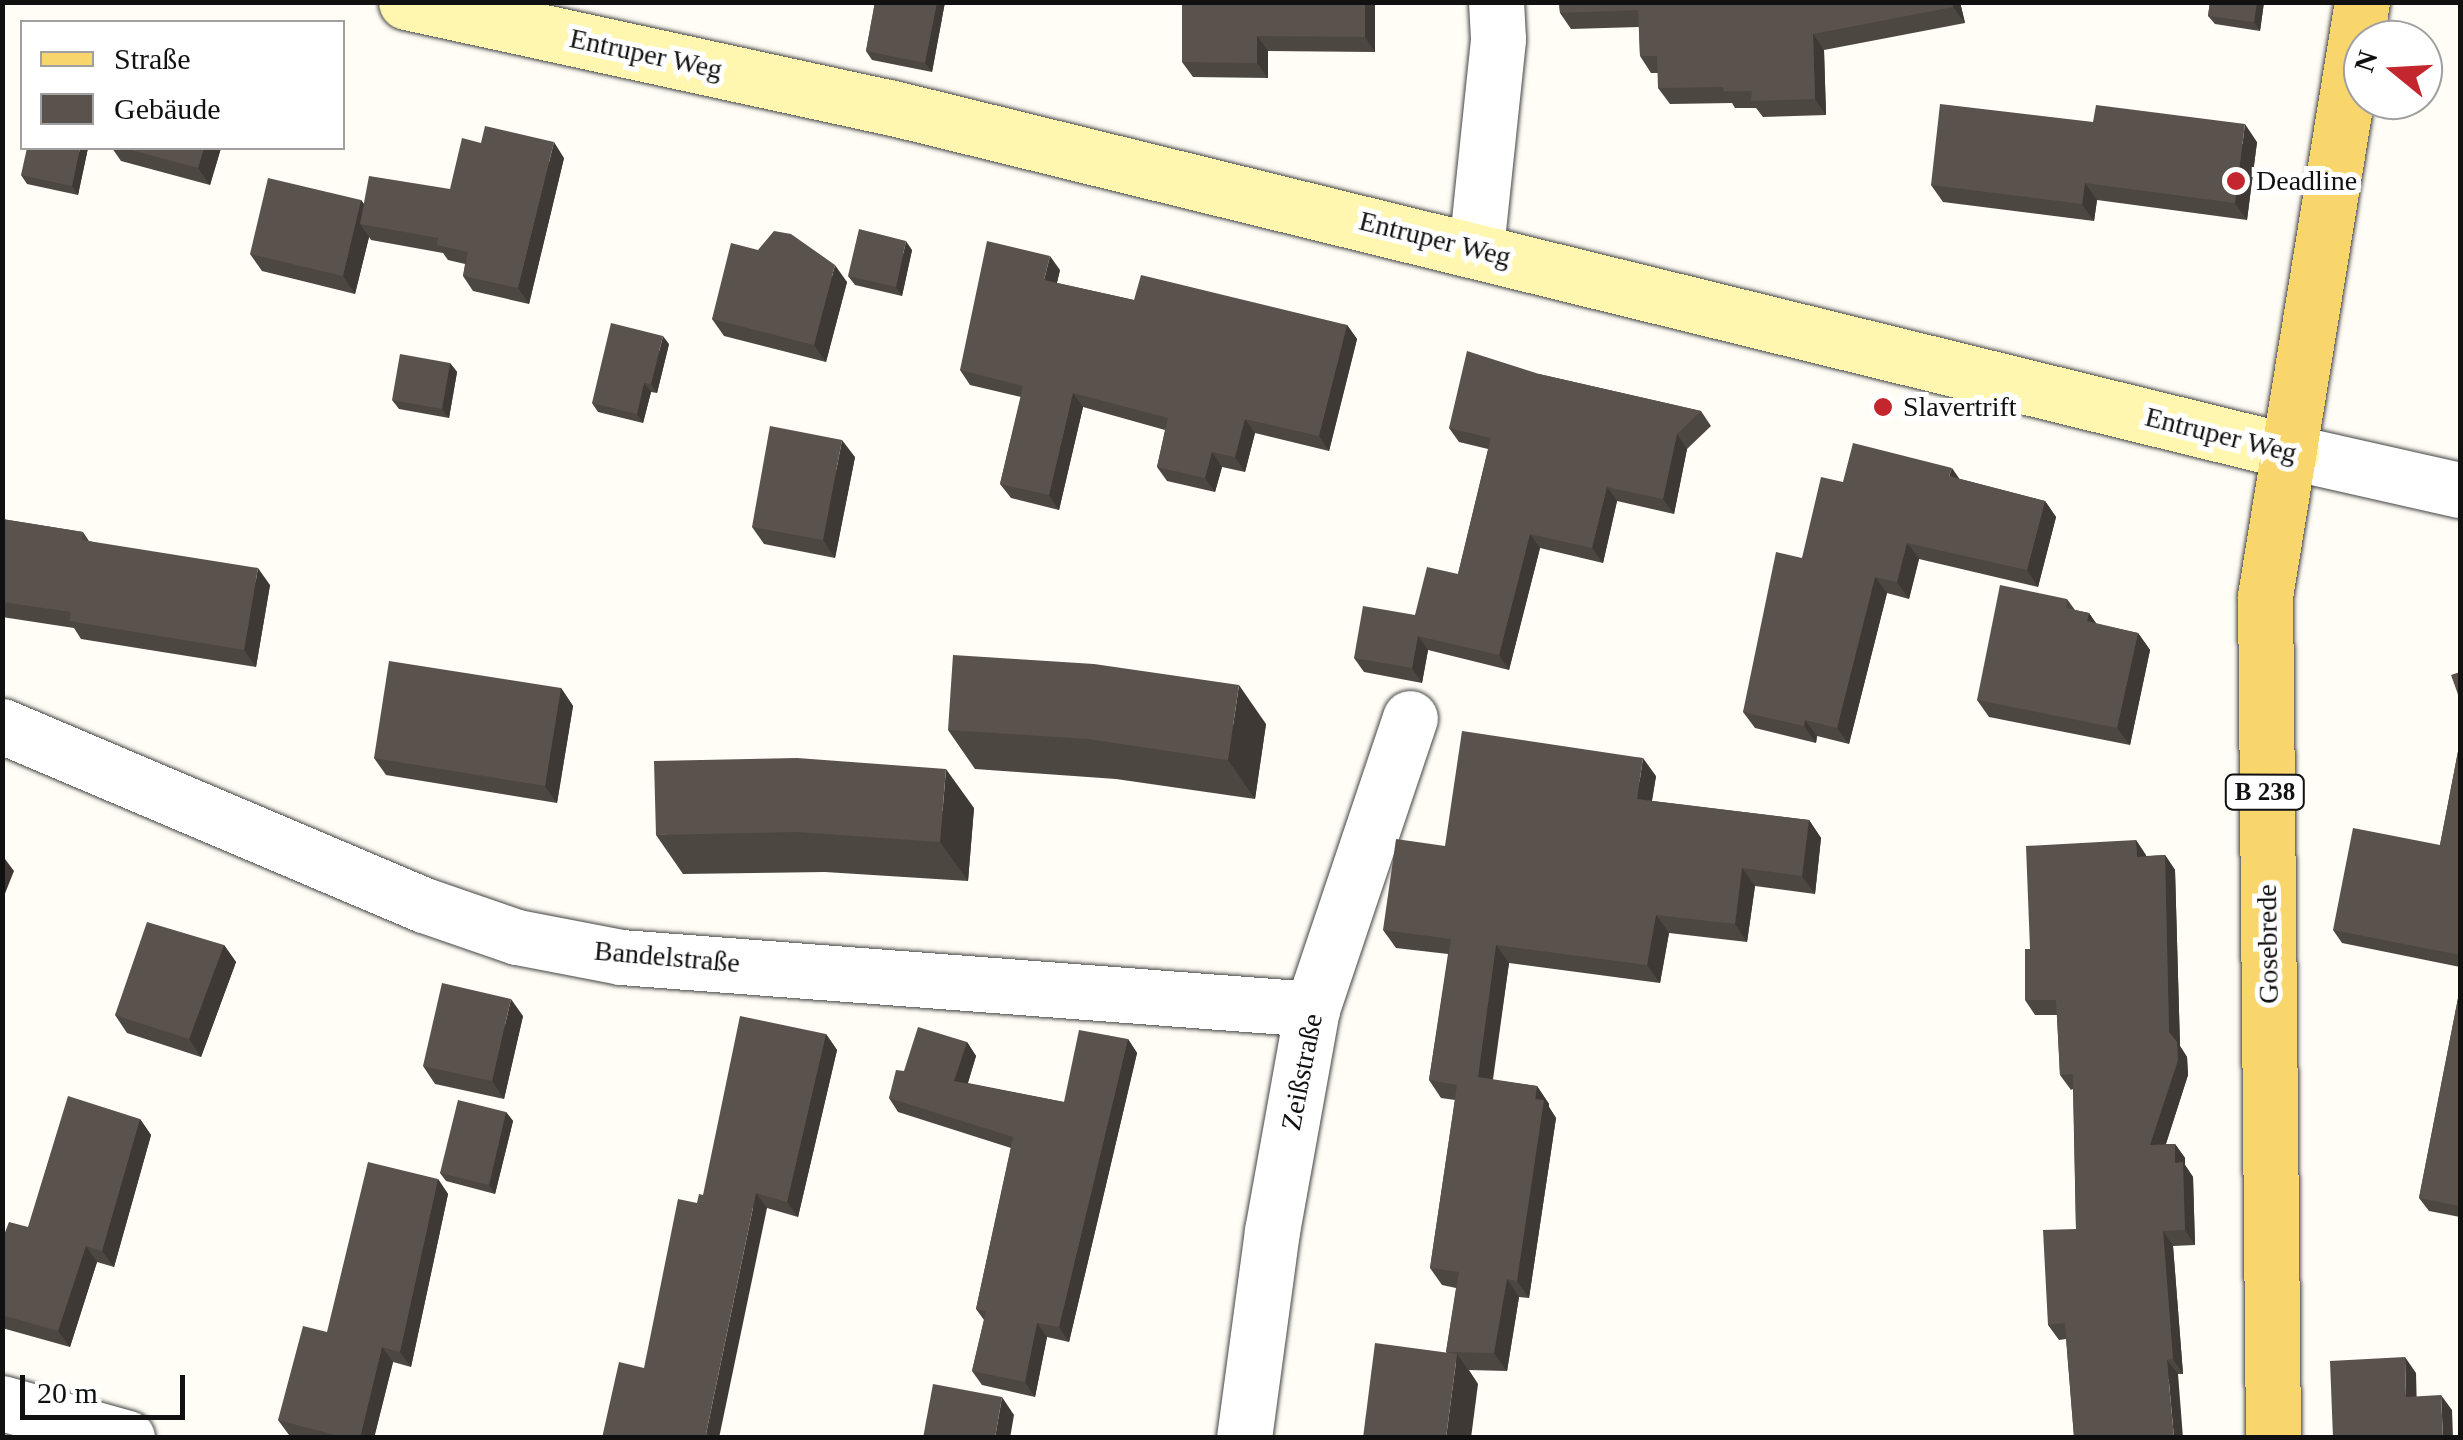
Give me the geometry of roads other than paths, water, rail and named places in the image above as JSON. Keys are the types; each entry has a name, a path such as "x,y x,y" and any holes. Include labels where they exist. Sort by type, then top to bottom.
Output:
{"main road":[{"name":"Entruper Weg","path":"406,2 888,106 2291,452"},
{"name":"B 238","path":"2291,452 2362,2"},
{"name":"Gosebrede","path":"2273,1438 2265,596 2291,452"}],"street":[{"path":"1476,248 1498,38 1496,2"},
{"name":"Entruper Weg","path":"2291,452 2460,490"},
{"name":"Zeißstraße","path":"1244,1438 1272,1231 1312,1010 1410,718"},
{"name":"Bandelstraße","path":"2,726 424,906 517,937 621,957 1312,1010"},
{"path":"2,1403 127,1438"}],"place":[{"name":"Deadline","path":"2236,181"},
{"name":"Slavertrift","path":"1883,407"}]}
